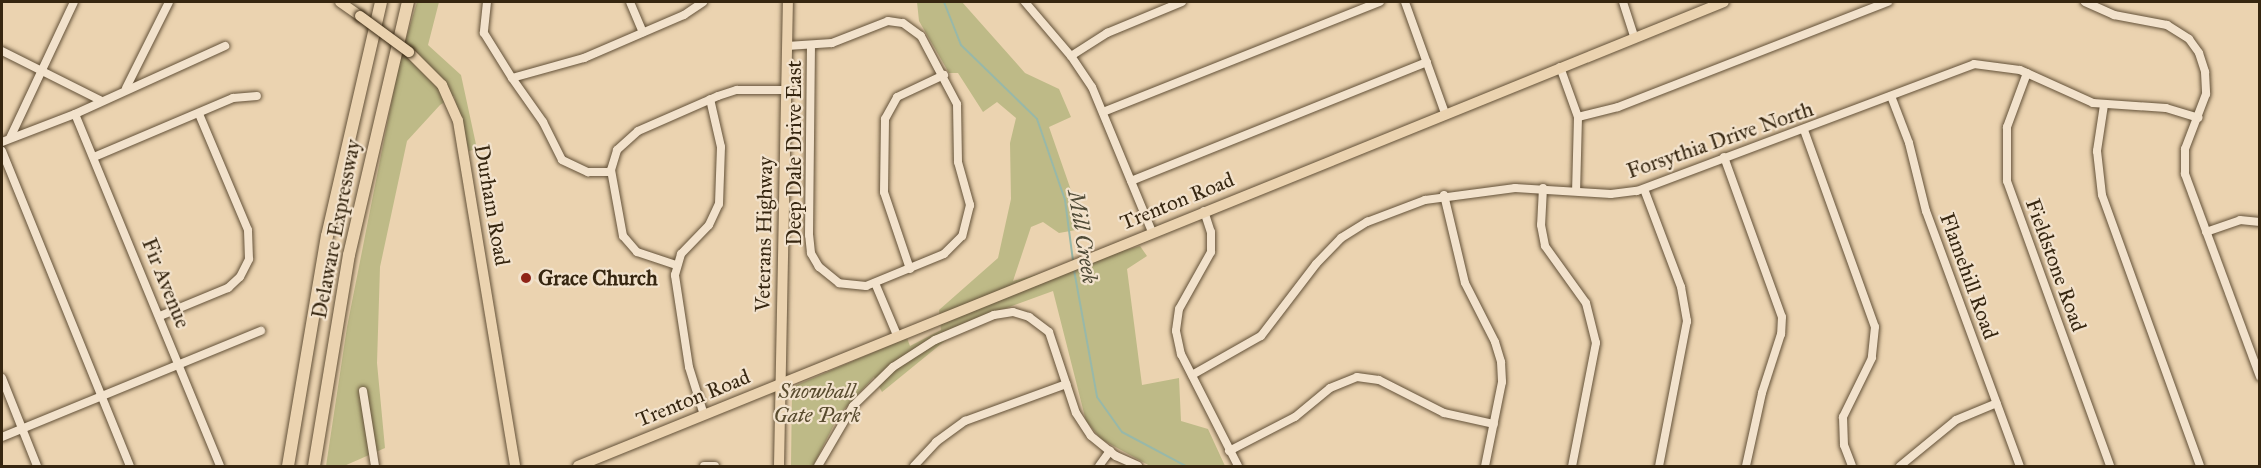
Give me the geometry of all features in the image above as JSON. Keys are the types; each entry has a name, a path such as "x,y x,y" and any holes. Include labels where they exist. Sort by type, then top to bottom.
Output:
{"highway":[{"name":"Delaware Expressway","path":"288,466 327,236 381,2"},
{"name":"Delaware Expressway","path":"314,466 349,255 408,2"}],"main road":[{"name":"Durham Road","path":"340,2 409,52 442,85 458,121 515,466"},
{"name":"Veterans Highway","path":"779,466 788,2"},
{"name":"Trenton Road","path":"578,466 1445,113 1724,2"}],"street":[{"path":"6,140 74,2"},
{"path":"126,88 169,2"},
{"path":"487,2 484,33 543,122 562,160 588,172 611,172"},
{"path":"630,2 643,32"},
{"path":"512,78 584,58 704,2"},
{"path":"1025,2 1071,56 1103,111 1152,232"},
{"path":"1071,56 1107,33 1182,2"},
{"path":"1103,111 1380,2"},
{"path":"1405,2 1445,113"},
{"path":"1623,2 1635,38"},
{"path":"1578,117 1618,106 1888,2"},
{"path":"2085,2 2114,15 2167,25 2189,39 2205,72 2206,94 2185,148 2184,164 2206,232 2259,377"},
{"name":"Deep Dale Drive East","path":"787,46 832,43 882,22 903,23 921,36 944,75 958,111 958,162 969,200 969,220 951,250 875,283 858,286 839,283 824,273 811,253 811,46"},
{"path":"6,140 75,114 126,88 225,46"},
{"path":"2,51 100,100"},
{"path":"1131,181 1427,62"},
{"name":"Forsythia Drive North","path":"1192,375 1261,336 1316,264 1341,238 1367,222 1444,195 1543,188 1611,194 1644,189 1974,64 2006,66 2104,105 2152,106 2198,118"},
{"path":"1560,67 1578,117 1576,191"},
{"name":"Fieldstone Road","path":"2027,73 2007,127 2007,181 2110,466"},
{"path":"910,269 884,192 885,119 897,97 944,75"},
{"path":"676,265 645,256 628,244 620,227 611,172 617,150 628,137 710,99 737,90 786,90"},
{"path":"94,157 239,96 257,96"},
{"name":"Flamehill Road","path":"1891,96 1909,142 1926,211 2020,466"},
{"path":"704,416 689,367 676,265 686,246 709,225 718,208 720,147 710,99"},
{"path":"2104,105 2097,151 2102,195 2200,466"},
{"name":"Fir Avenue","path":"75,114 180,364 220,466"},
{"path":"160,316 228,288 240,277 249,259 248,230 199,114"},
{"path":"1804,130 1875,327 1872,358 1843,417 1844,445 1852,466"},
{"path":"2,151 130,466"},
{"path":"1724,157 1782,317 1781,334 1762,393 1746,466"},
{"path":"1543,188 1540,225 1545,246 1586,303 1596,343 1572,466"},
{"path":"1644,189 1681,287 1687,321 1659,466"},
{"path":"1444,195 1465,283 1499,354 1502,382 1485,466"},
{"path":"1204,211 1211,232 1211,252 1176,318 1178,342 1238,466"},
{"path":"2206,232 2240,220 2259,222"},
{"path":"875,283 897,335"},
{"path":"818,466 839,426 860,397 893,367 939,338 1004,313 1029,317 1043,325 1054,341 1066,384 1082,423 1110,452 1138,466"},
{"path":"931,322 939,338"},
{"path":"2,437 261,331"},
{"path":"1229,451 1295,417 1330,388 1357,377 1379,380 1428,408 1494,424"},
{"path":"2,378 37,466"},
{"path":"914,466 936,442 964,421 1066,384"},
{"path":"363,391 375,466"},
{"path":"1900,466 1956,420 1997,403"},
{"path":"1099,466 1110,452"},
{"path":"704,466 715,466"}],"green space":[{"path":"417,2 439,2 428,45 461,75 477,149 469,151 454,96 440,105 407,141 380,267 377,363 385,448 344,466 326,466 347,327 400,59"},
{"name":"Snowball Gate Park","path":"917,2 962,2 1025,73 1059,89 1071,117 1049,127 1073,196 1076,230 1059,233 1043,222 1031,227 1013,281 1140,246 1147,256 1127,269 1142,385 1179,378 1181,421 1208,429 1225,466 1150,466 1101,439 1086,421 1053,291 968,322 882,392 874,377 839,415 813,466 791,466 792,387 907,338 910,346 941,330 939,310 998,258 1011,199 1010,143 1016,118 997,102 983,112 958,73 949,73 919,21"}],"waterway":[{"name":"Mill Creek","path":"944,2 961,45 1037,119 1065,200 1073,261"},
{"name":"Mill Creek","path":"1074,270 1097,397 1122,432 1186,466"}],"place":[{"name":"Grace Church","path":"526,278"}]}
